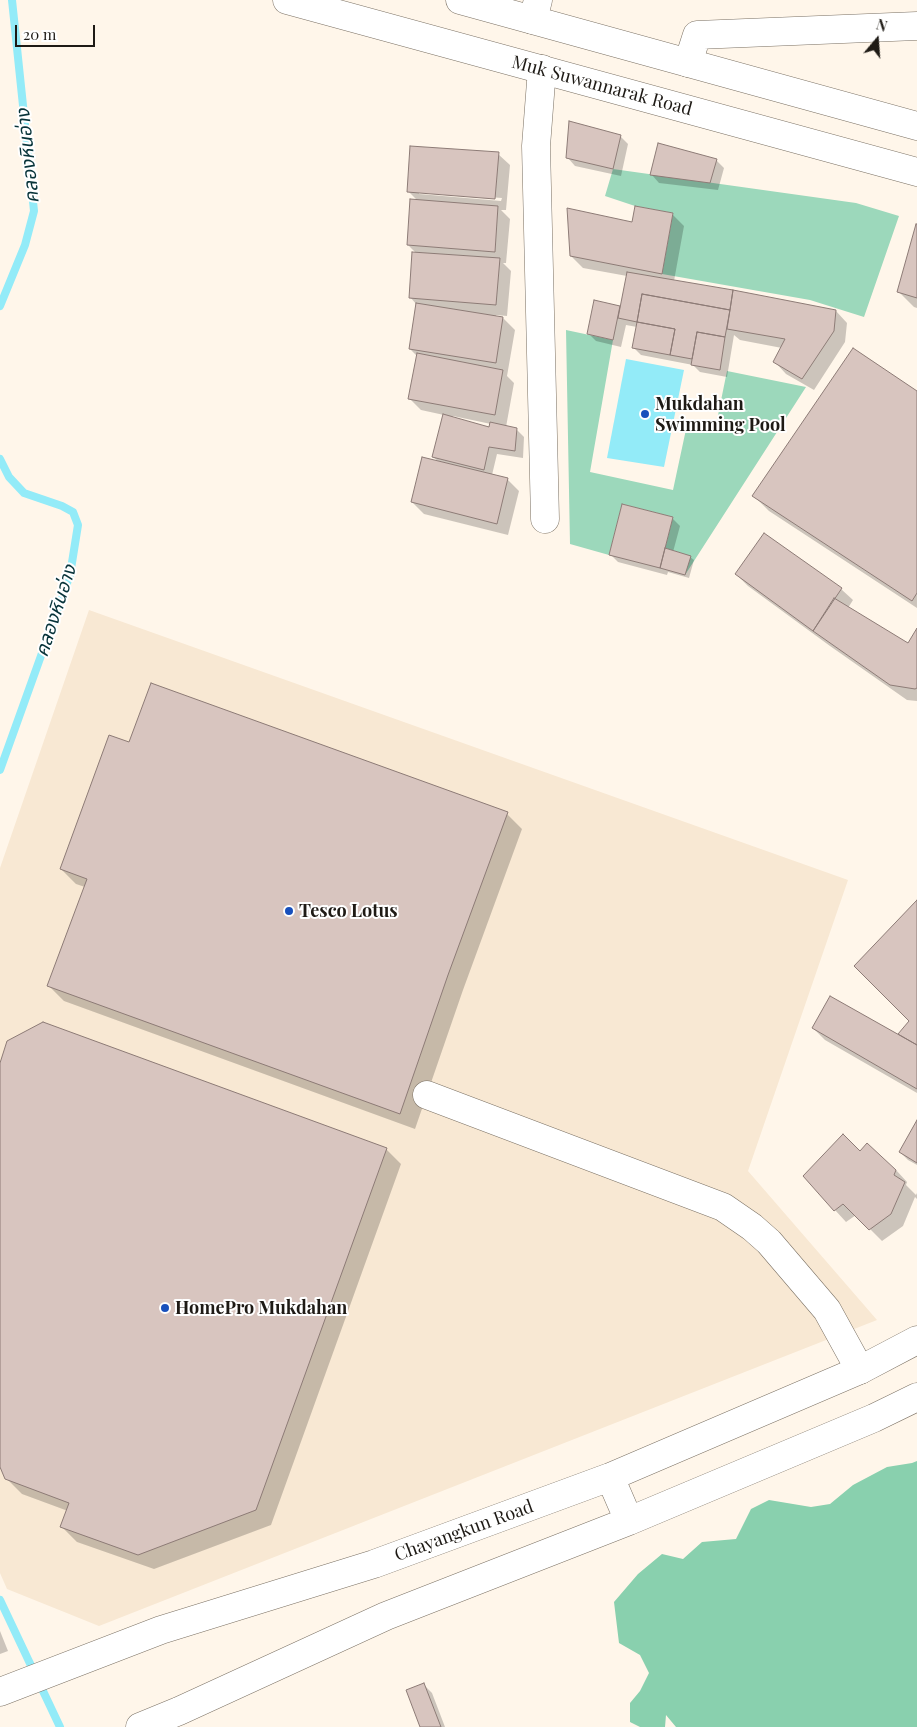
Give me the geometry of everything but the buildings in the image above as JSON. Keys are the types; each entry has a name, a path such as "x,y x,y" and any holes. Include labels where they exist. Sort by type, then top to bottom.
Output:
{"main road":[{"name":"Muk Suwannarak Road","path":"287,0 917,172"},
{"path":"460,0 536,10 688,63 917,126"},
{"path":"688,63 697,35 917,26"},
{"path":"542,70 536,146 545,519"},
{"path":"427,1095 722,1207 752,1227 769,1242 827,1310 860,1370"},
{"name":"Chayangkun Road","path":"1,1692 160,1630 374,1564 610,1477 860,1370 917,1340"},
{"path":"140,1727 386,1616 629,1521 874,1418 917,1396"},
{"path":"610,1477 629,1521"}],"shaded area":[{"path":"89,610 848,880 748,1171 877,1320 99,1626 7,1589 0,1573 0,868"}],"green space":[{"path":"613,169 856,203 899,216 864,317 810,300 662,274 673,213 635,206 605,196"},
{"path":"566,330 613,340 590,472 673,490 688,420 716,425 727,371 806,387 685,575 690,556 665,548 673,517 622,504 609,555 570,544"},
{"path":"917,1461 917,1727 676,1727 666,1715 665,1727 640,1727 630,1722 630,1703 640,1691 649,1673 640,1655 619,1643 614,1602 638,1574 662,1554 683,1559 702,1542 736,1539 751,1509 769,1500 811,1507 830,1504 853,1485 887,1467"}],"water":[{"name":"Mukdahan Swimming Pool","path":"626,359 684,370 664,467 607,458"}],"waterway":[{"name":"คลองหินอ่าง","path":"0,306 25,245 34,211 12,0"},
{"name":"คลองหินอ่าง","path":"0,459 9,477 24,493 62,506 73,512 78,525 70,575 0,770"},
{"name":"คลองหินอ่าง","path":"0,1600 60,1727"}],"place":[{"name":"Mukdahan Swimming Pool","path":"645,414"},
{"name":"Tesco Lotus","path":"289,911"},
{"name":"HomePro Mukdahan","path":"165,1308"}]}
